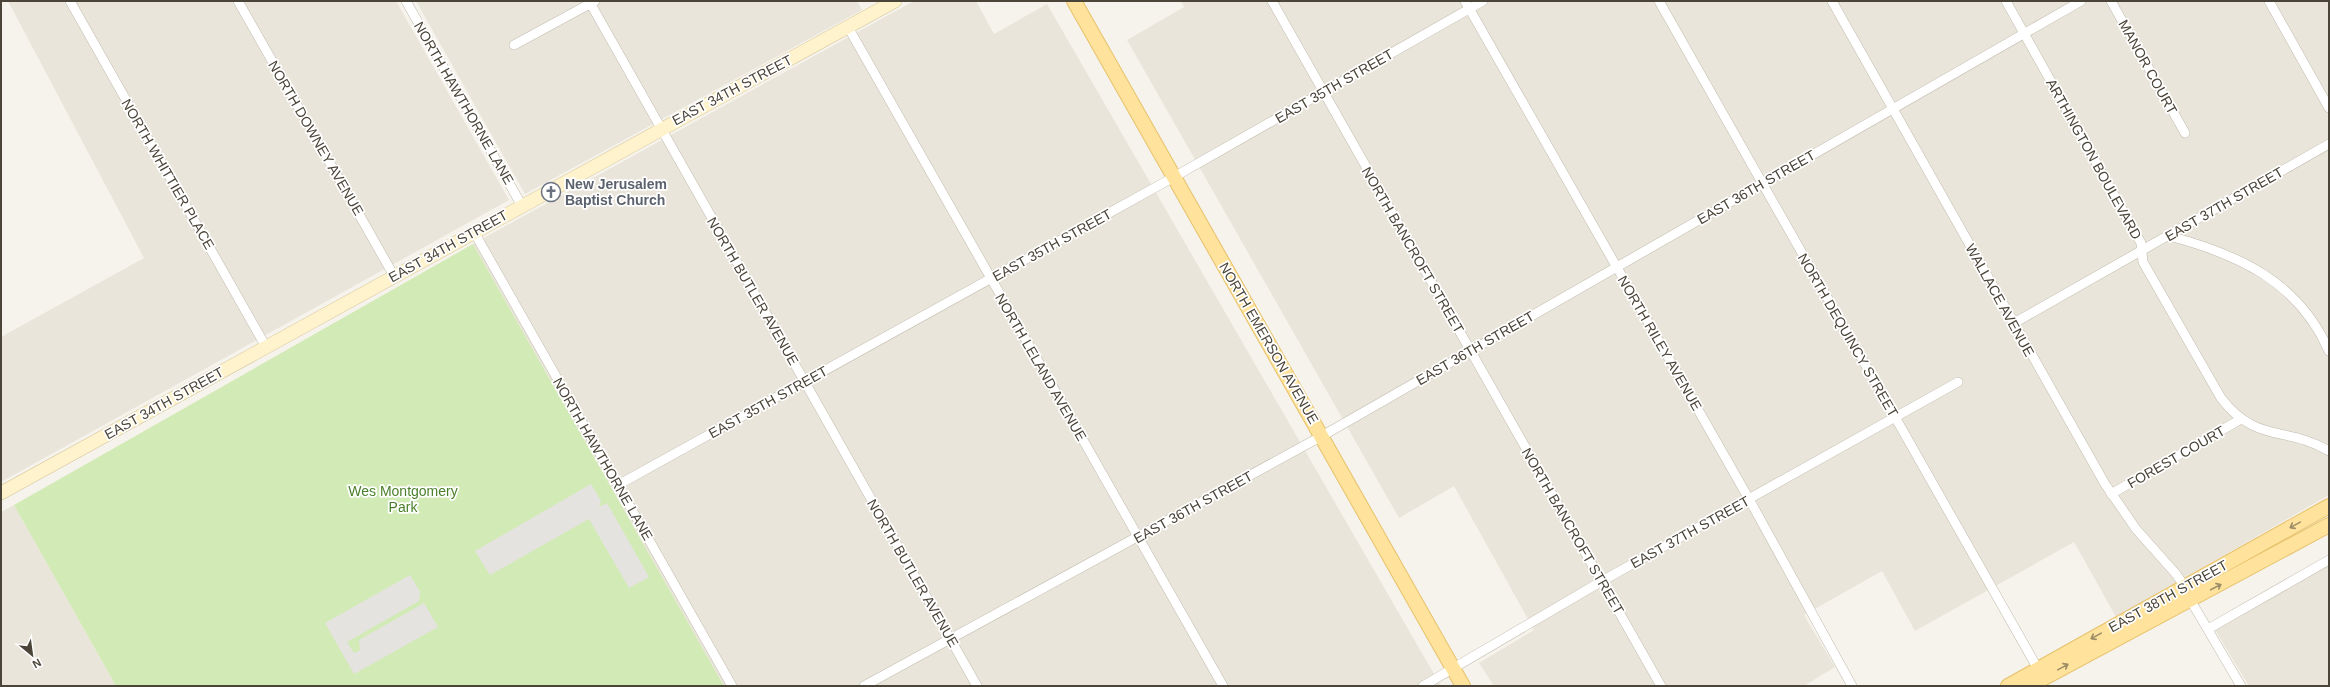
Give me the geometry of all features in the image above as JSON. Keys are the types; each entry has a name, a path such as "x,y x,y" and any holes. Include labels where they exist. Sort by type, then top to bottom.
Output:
{"main road":[{"name":"EAST 34TH STREET","path":"1,493 895,1"},
{"name":"NORTH EMERSON AVENUE","path":"1074,1 1463,686"},
{"name":"EAST 38TH STREET","path":"2008,686 2329,506"},
{"name":"EAST 38TH STREET","path":"2029,686 2122,635 2191,601 2329,526"}],"street":[{"name":"NORTH WHITTIER PLACE","path":"70,1 266,347"},
{"name":"NORTH DOWNEY AVENUE","path":"238,1 394,276"},
{"name":"NORTH HAWTHORNE LANE","path":"406,1 522,206"},
{"name":"NORTH BANCROFT STREET","path":"1272,1 1661,686"},
{"name":"EAST 35TH STREET","path":"618,485 1174,177 1324,92 1468,5 1483,1"},
{"name":"NORTH DEQUINCY STREET","path":"1658,1 2038,669"},
{"name":"WALLACE AVENUE","path":"1832,1 2111,494 2136,529 2185,587"},
{"name":"ARTHINGTON BOULEVARD","path":"2006,1 2140,242 2143,262 2226,406 2241,419 2265,432 2308,441 2329,451"},
{"name":"EAST 36TH STREET","path":"864,686 1322,436 2081,1"},
{"name":"MANOR COURT","path":"2111,1 2185,133"},
{"path":"2269,1 2329,108"},
{"path":"514,45 591,2"},
{"name":"NORTH BUTLER AVENUE","path":"591,2 660,129 977,686"},
{"name":"NORTH RILEY AVENUE","path":"1468,5 1749,500 1852,686"},
{"name":"NORTH LELAND AVENUE","path":"848,27 1223,686"},
{"name":"EAST 37TH STREET","path":"2014,324 2329,144"},
{"name":"NORTH HAWTHORNE LANE","path":"474,232 732,686"},
{"path":"2169,236 2220,251 2267,276 2298,302 2315,325 2329,351"},
{"name":"EAST 37TH STREET","path":"1423,686 1453,670 1602,582 1958,382"},
{"name":"FOREST COURT","path":"2111,494 2241,419"},
{"path":"2208,629 2329,560"},
{"path":"2191,601 2240,686"}],"shaded area":[{"path":"8,1 396,1 509,200 1,482 1,337 144,258"},
{"path":"416,1 857,1 862,10 525,194"},
{"path":"914,1 976,1 994,34 1047,4 1441,686 724,686 473,244"},
{"path":"1181,1 2329,1 2329,495 2116,617 2074,542 1915,631 1882,571 1804,615 1835,667 1804,686 1494,686 1479,663 1534,630 1454,486 1399,518 1127,40 1184,7"},
{"path":"591,484 601,501 599,507 607,503 649,577 629,588 589,519 490,575 475,551"},
{"path":"14,505 116,686 1,686 1,512"},
{"path":"2329,565 2329,686 2249,686 2215,630"},
{"path":"410,575 420,592 419,601 347,642 354,653 360,650 359,640 424,603 438,627 354,674 325,623"}],"green space":[{"name":"Wes Montgomery Park","path":"473,244 724,686 116,686 14,505"}],"place":[{"name":"New Jerusalem Baptist Church","path":"551,192"}]}
